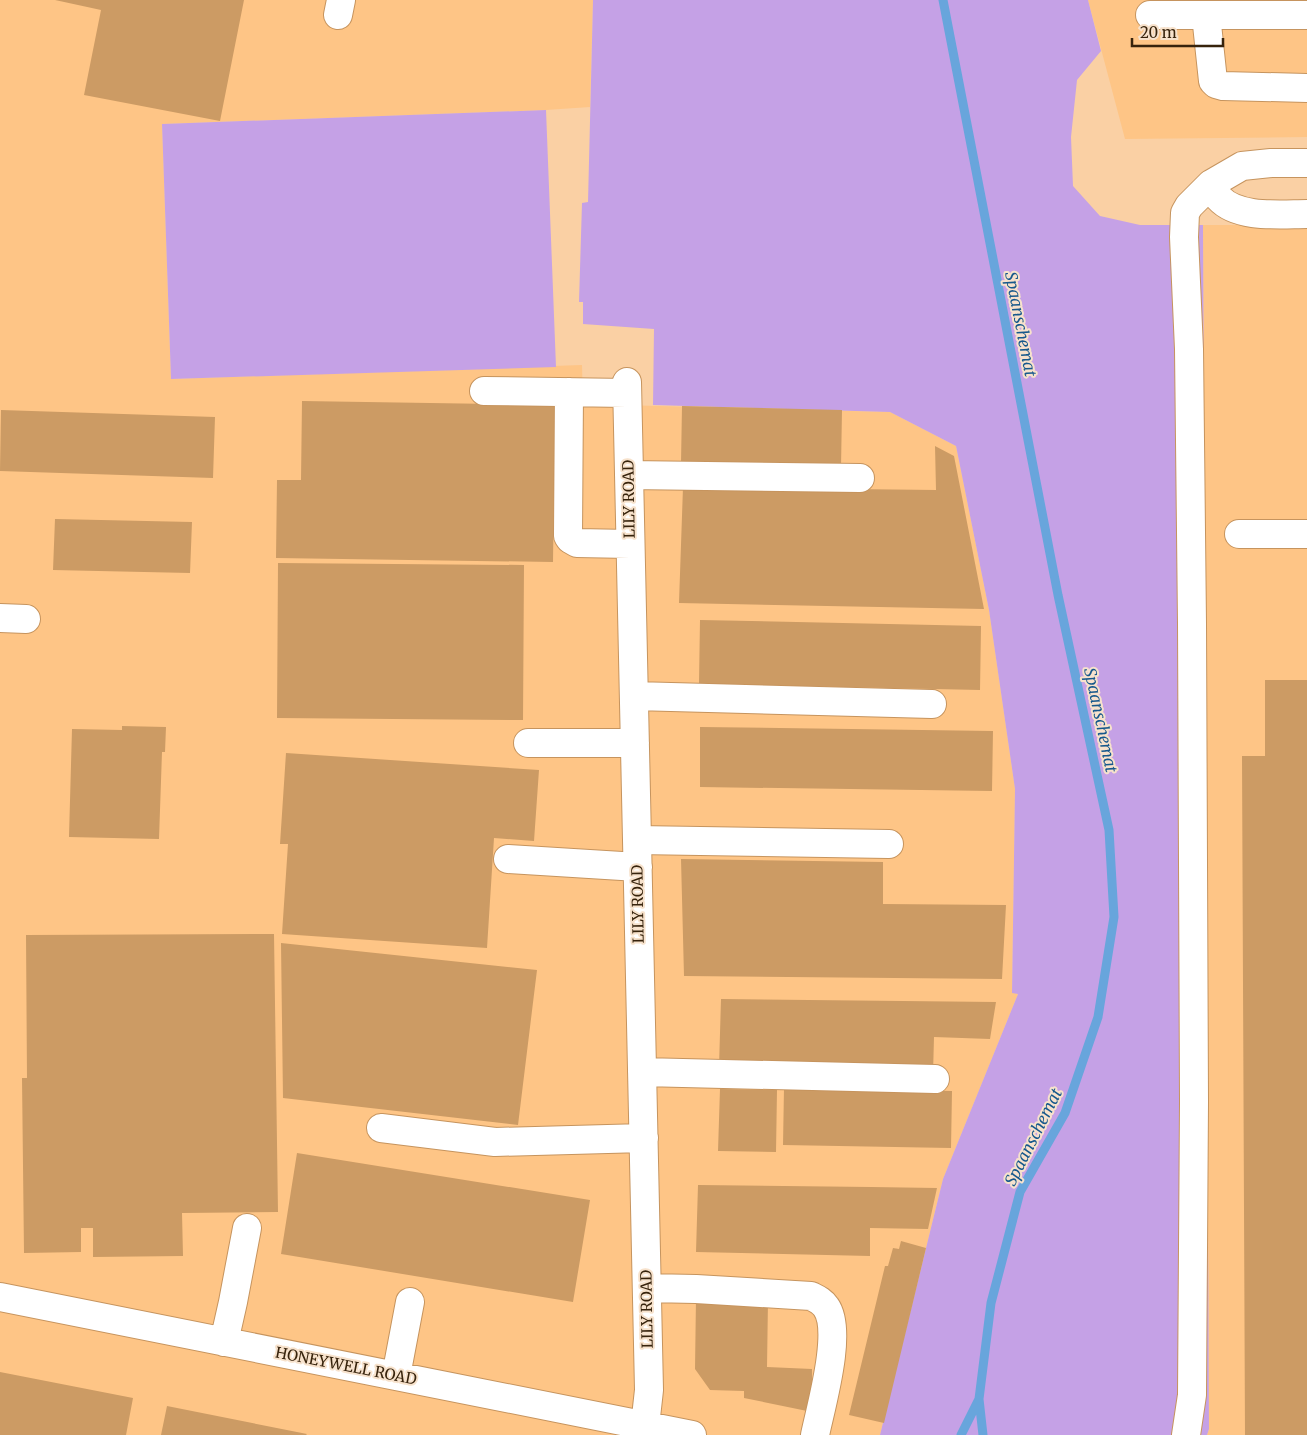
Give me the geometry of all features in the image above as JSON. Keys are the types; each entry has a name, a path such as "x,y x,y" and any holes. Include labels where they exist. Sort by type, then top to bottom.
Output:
{"street":[{"path":"1150,15 1307,15"},
{"path":"1206,15 1213,81 1216,84 1223,86 1307,88"},
{"path":"1186,1435 1192,1395 1194,1102 1191,506 1185,213 1189,206 1211,184 1242,166 1271,163 1307,163"},
{"path":"1211,184 1218,197 1227,205 1239,210 1252,214 1307,214"},
{"name":"LILY ROAD","path":"569,392 627,388 649,1390 645,1430"},
{"path":"484,391 569,392 568,536 570,540 577,543 630,544"},
{"path":"629,475 860,478"},
{"path":"1239,534 1307,534"},
{"path":"634,696 932,704"},
{"path":"528,744 635,743"},
{"path":"637,840 889,844"},
{"path":"508,859 638,867"},
{"path":"642,1072 935,1079"},
{"path":"381,1128 495,1142 644,1138"},
{"path":"224,1342 247,1228"},
{"path":"647,1288 810,1296 820,1300 827,1308 830,1316 832,1352 815,1435"},
{"name":"HONEYWELL ROAD","path":"0,1297 396,1376 645,1430 692,1435"},
{"path":"396,1376 410,1302"}],"shaded area":[{"path":"0,0 593,0 590,107 162,124 171,379 582,365 583,404 890,412 956,446 989,610 1015,789 1012,992 1018,994 943,1179 880,1435 0,1435"},
{"path":"593,0 1088,0 1101,51 1077,80 1071,137 1073,186 1100,216 1140,225 1203,225 1209,1429 1207,1435 880,1435 943,1179 1018,994 1012,993 1015,789 989,610 956,446 890,412 653,405 654,329 583,324 583,302 579,302 582,203 588,202"},
{"path":"1088,0 1307,0 1307,137 1125,139"},
{"path":"546,110 556,367 171,379 162,124"},
{"path":"1203,225 1307,225 1307,1435 1207,1435 1209,1429"}],"building":[{"path":"55,0 244,0 220,121 84,95 101,10"},
{"path":"302,401 555,405 553,562 276,558 277,480 301,480"},
{"path":"682,406 842,410 841,467 681,463"},
{"path":"1,410 215,417 213,478 0,471"},
{"path":"935,446 954,456 984,609 679,603 683,487 936,490"},
{"path":"55,519 192,522 190,573 53,570"},
{"path":"278,563 524,565 523,720 277,718"},
{"path":"700,620 981,626 980,690 699,684"},
{"path":"1265,680 1307,680 1307,1435 1245,1435 1242,756 1265,756"},
{"path":"122,726 166,727 165,752 162,752 159,839 69,837 72,729 122,730"},
{"path":"700,727 993,731 992,791 700,787"},
{"path":"286,753 539,770 534,841 494,838 487,948 282,934 288,844 280,844"},
{"path":"681,859 883,862 883,904 1006,905 1002,979 684,976"},
{"path":"274,934 278,1212 182,1213 183,1256 93,1257 93,1228 81,1228 81,1252 24,1253 22,1078 27,1078 26,935"},
{"path":"281,943 537,970 518,1125 283,1098"},
{"path":"721,999 996,1002 990,1039 934,1037 933,1074 719,1067"},
{"path":"784,1088 952,1091 951,1148 783,1145"},
{"path":"720,1089 777,1090 776,1152 718,1151"},
{"path":"297,1153 590,1200 573,1302 281,1254"},
{"path":"698,1185 937,1188 928,1229 870,1228 870,1256 696,1252"},
{"path":"901,1241 926,1248 884,1423 849,1415 885,1266 888,1266 893,1248 899,1249"},
{"path":"696,1298 768,1300 767,1367 812,1369 812,1412 744,1398 744,1391 710,1390 695,1369"},
{"path":"0,1372 133,1398 126,1435 0,1435"},
{"path":"167,1406 307,1434 161,1435"}],"waterway":[{"name":"Spaanschemat","path":"943,0 1058,595 1109,830 1114,917 1098,1017 1065,1113 1020,1192 991,1303 979,1399 983,1435"},
{"path":"961,1435 979,1399"}]}
